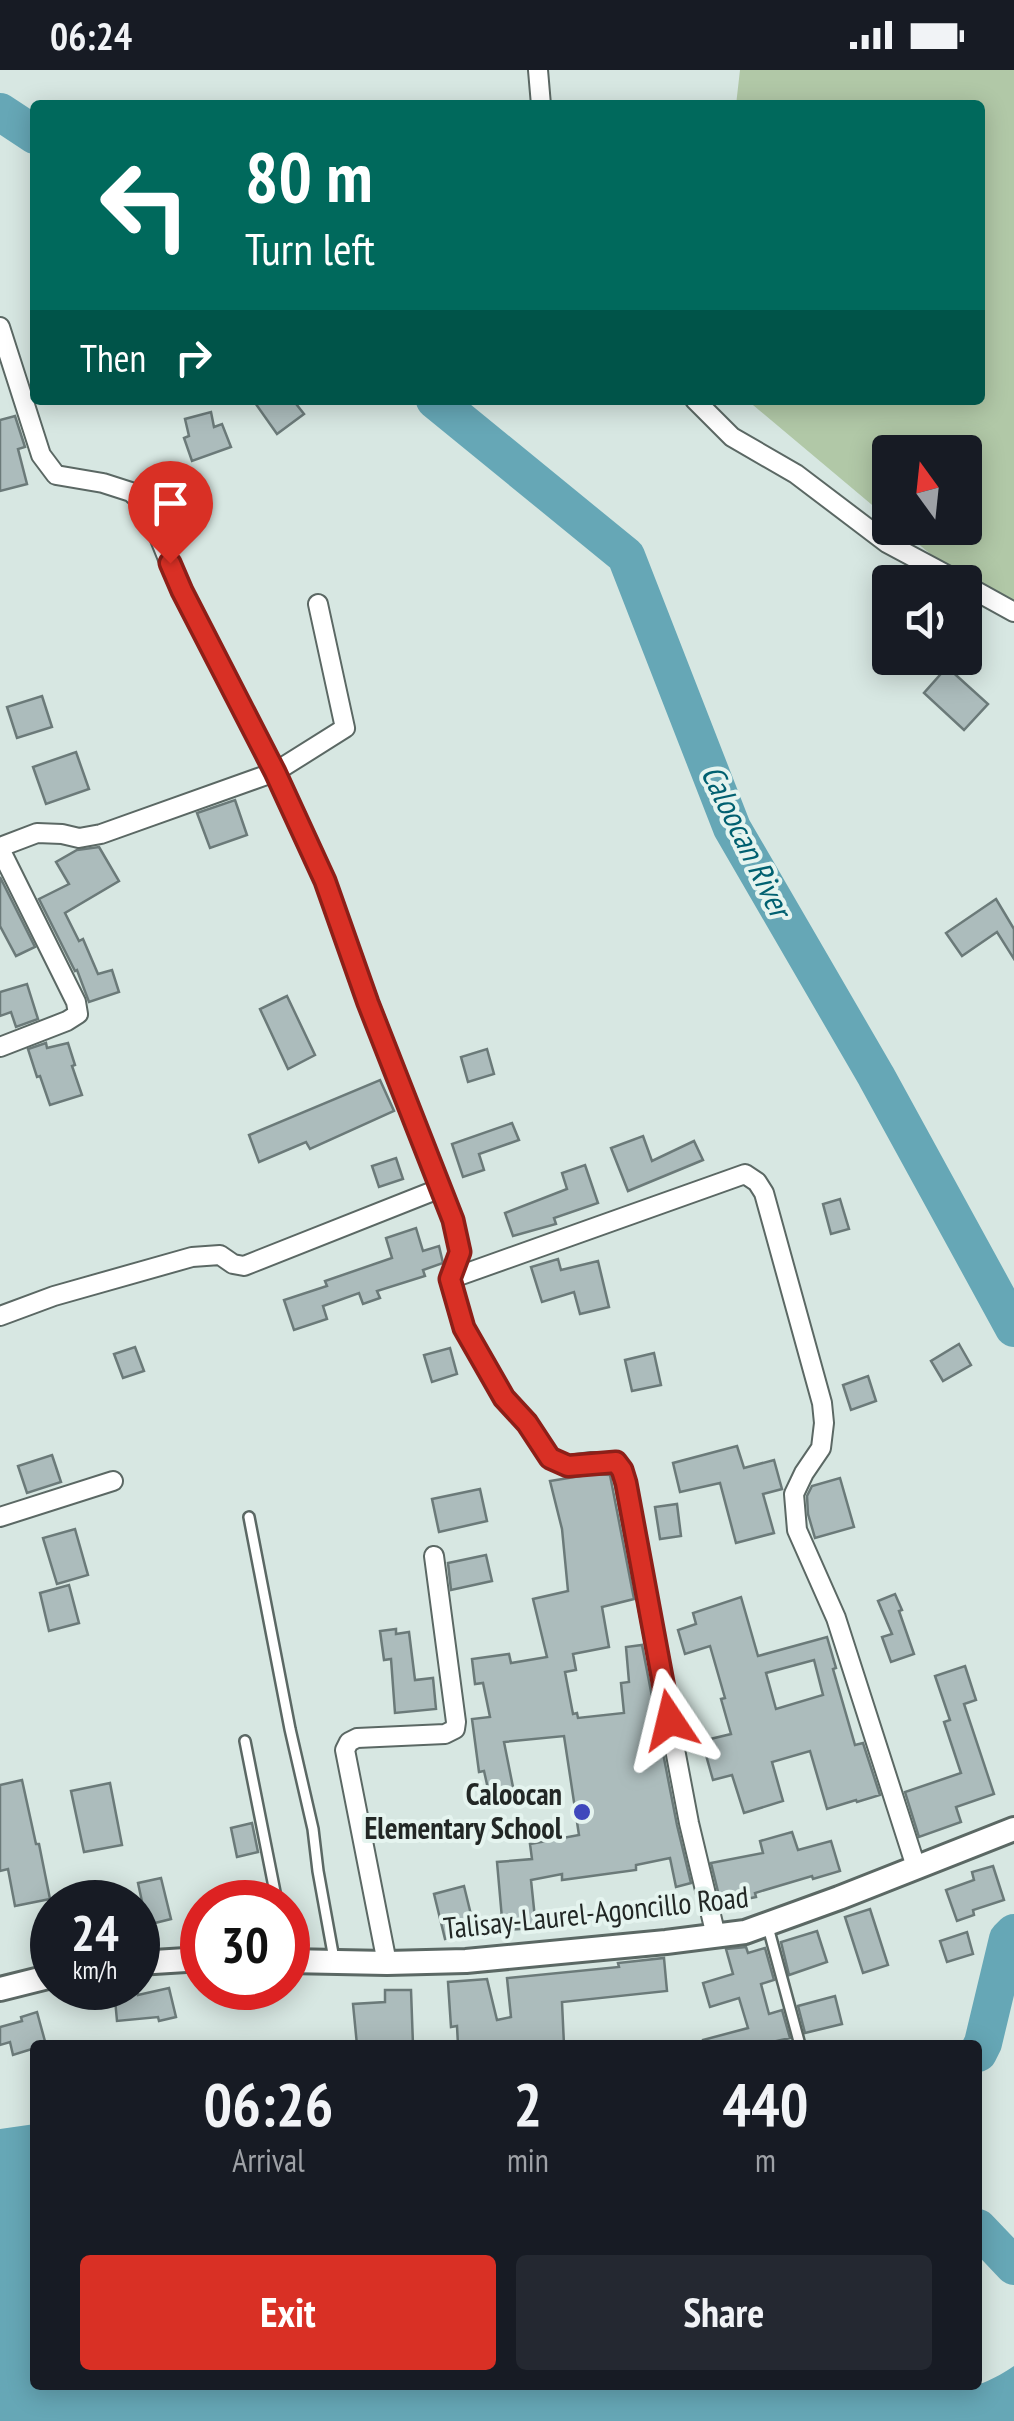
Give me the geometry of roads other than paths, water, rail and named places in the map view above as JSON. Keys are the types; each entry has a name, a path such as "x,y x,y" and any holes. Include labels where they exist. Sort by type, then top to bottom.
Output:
{"main road":[{"name":"Talisay-Laurel-Agoncillo Road","path":"310,1960 466,1960 745,1932 1014,1829"},
{"path":"0,1989 30,1982"}],"street":[{"path":"538,70 541,100"},
{"path":"0,328 42,455 56,476 103,482 131,492 147,507 182,591 275,772 325,881 453,1220 460,1252 450,1279 464,1328 504,1398 527,1423 550,1458 568,1466 616,1462 622,1470 689,1823 716,1936"},
{"path":"700,405 732,437 796,474 887,543 927,565"},
{"path":"982,595 1014,612"},
{"path":"0,1046 67,1022 78,1014 76,1002 0,848 36,833 79,838 101,834 275,772 344,728 318,604"},
{"path":"450,1279 745,1174 758,1182 822,1403 821,1448 794,1494 798,1530 836,1618 916,1867"},
{"path":"0,1316 54,1296 192,1257 220,1255 244,1266 441,1188"},
{"path":"0,1517 113,1481"},
{"path":"387,1963 344,1750 358,1738 445,1734 455,1729 434,1556"}],"lane":[{"path":"249,1516 313,1829 334,1962"},
{"path":"244,1741 272,1880"},
{"path":"767,1924 799,2040"}],"water":[{"path":"30,2125 30,2390 982,2390 982,2383 1014,2366 1014,2421 0,2421 0,2129"}],"waterway":[{"name":"Caloocan River","path":"0,112 30,132"},
{"name":"Caloocan River","path":"441,405 626,556 732,828 876,1076 1014,1328"},
{"name":"Caloocan River","path":"982,2045 1008,1939 1014,1933"},
{"name":"Caloocan River","path":"982,2232 1014,2266"}],"place":[{"name":"Caloocan Elementary School","path":"582,1812"}]}
